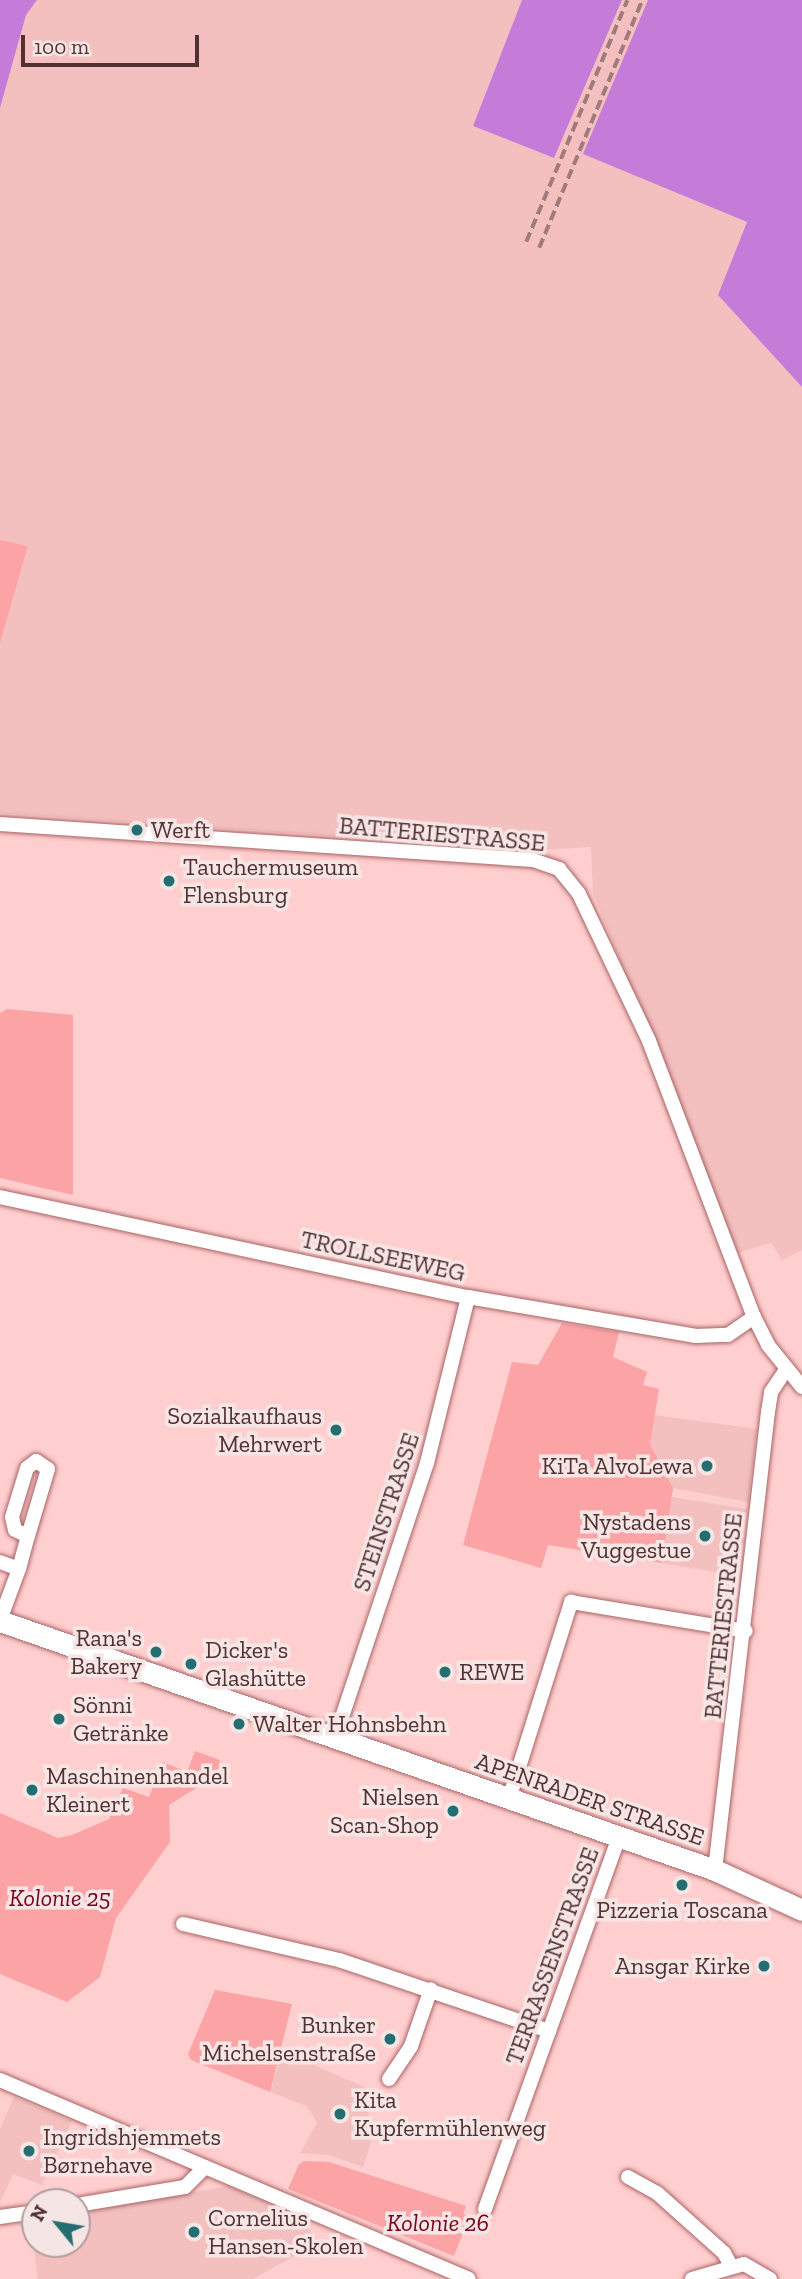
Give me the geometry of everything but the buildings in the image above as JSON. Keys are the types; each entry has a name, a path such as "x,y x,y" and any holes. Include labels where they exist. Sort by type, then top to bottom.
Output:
{"main road":[{"name":"APENRADER STRASSE","path":"0,1621 715,1870 802,1910"}],"street":[{"name":"BATTERIESTRASSE","path":"0,824 533,860 559,869 579,894 649,1041 754,1317 786,1370 802,1387"},
{"name":"TROLLSEEWEG","path":"0,1197 468,1297 713,1337 728,1335 754,1317"},
{"name":"STEINSTRASSE","path":"335,1738 436,1433 468,1297"},
{"name":"BATTERIESTRASSE","path":"715,1870 746,1631 768,1412 771,1392 786,1370"},
{"name":"APENRADER STRASSE","path":"0,1621 19,1569 48,1469 36,1461 27,1468 12,1517 15,1530 28,1536"},
{"path":"0,1562 19,1569"},
{"path":"509,1799 571,1602 746,1631"},
{"name":"TERRASSENSTRASSE","path":"485,2209 619,1837"},
{"path":"183,1924 339,1959 549,2031"},
{"path":"389,2079 411,2046 431,1990"},
{"path":"0,2080 469,2279"},
{"path":"91,2202 186,2186 205,2166"},
{"path":"628,2176 657,2193 724,2253 730,2264"},
{"path":"0,2217 21,2213"},
{"path":"692,2279 730,2264 744,2264 770,2279"}],"shaded area":[{"path":"0,0 37,0 26,15 0,108"},
{"path":"37,0 522,0 473,126 554,158 622,0 648,0 584,154 747,222 718,295 802,387 802,1250 782,1260 771,1243 738,1253 593,893 591,847 539,850 0,813 0,643 28,546 0,540 0,108 26,15"},
{"path":"522,0 622,0 554,158 473,126"},
{"path":"648,0 802,0 802,387 718,295 747,222 583,154"},
{"name":"KiTa AlvoLewa","path":"654,1415 757,1429 748,1502 673,1488 650,1444"},
{"name":"Nystadens Vuggestue","path":"672,1497 747,1509 737,1575 662,1563"},
{"name":"Kita Kupfermühlenweg","path":"282,2051 366,2088 371,2143 363,2167 329,2155 300,2153 317,2123 307,2106 270,2092"},
{"name":"Ingridshjemmets Børnehave","path":"14,2097 72,2121 42,2185 13,2174 0,2203 0,2129"},
{"name":"Cornelius Hansen-Skolen","path":"229,2186 297,2215 319,2242 253,2279 38,2279 35,2258 91,2258 91,2211"}],"green space":[{"path":"0,540 28,546 0,643"},
{"path":"7,1009 73,1015 73,1195 0,1178 0,1013"},
{"path":"562,1323 619,1332 613,1357 647,1372 643,1385 659,1389 650,1444 673,1488 662,1563 548,1545 541,1568 463,1545 512,1362 538,1365"},
{"name":"Kolonie 25","path":"195,1751 220,1760 217,1775 169,1805 170,1842 116,1918 100,1977 67,2002 0,1974 0,1813 58,1838 72,1835 109,1819 123,1788 149,1797 163,1762 187,1772"},
{"path":"215,1990 292,2004 270,2092 191,2060 188,2054"},
{"name":"Kolonie 26","path":"305,2161 329,2162 466,2206 463,2214 469,2217 454,2256 288,2189 299,2164"}],"railway":[{"path":"526,242 627,0"},
{"path":"539,248 642,0"}],"place":[{"name":"Werft","path":"137,830"},
{"name":"Tauchermuseum Flensburg","path":"169,881"},
{"name":"Sozialkaufhaus Mehrwert","path":"336,1430"},
{"name":"KiTa AlvoLewa","path":"707,1466"},
{"name":"Nystadens Vuggestue","path":"705,1536"},
{"name":"Rana's Bakery","path":"156,1652"},
{"name":"Dicker's Glashütte","path":"191,1664"},
{"name":"REWE","path":"445,1672"},
{"name":"Sönni Getränke","path":"59,1719"},
{"name":"Walter Hohnsbehn","path":"239,1724"},
{"name":"Maschinenhandel Kleinert","path":"32,1790"},
{"name":"Nielsen Scan-Shop","path":"453,1811"},
{"name":"Pizzeria Toscana","path":"682,1885"},
{"name":"Ansgar Kirke","path":"764,1966"},
{"name":"Bunker Michelsenstraße","path":"390,2039"},
{"name":"Kita Kupfermühlenweg","path":"340,2114"},
{"name":"Ingridshjemmets Børnehave","path":"29,2151"},
{"name":"Cornelius Hansen-Skolen","path":"194,2232"}]}
